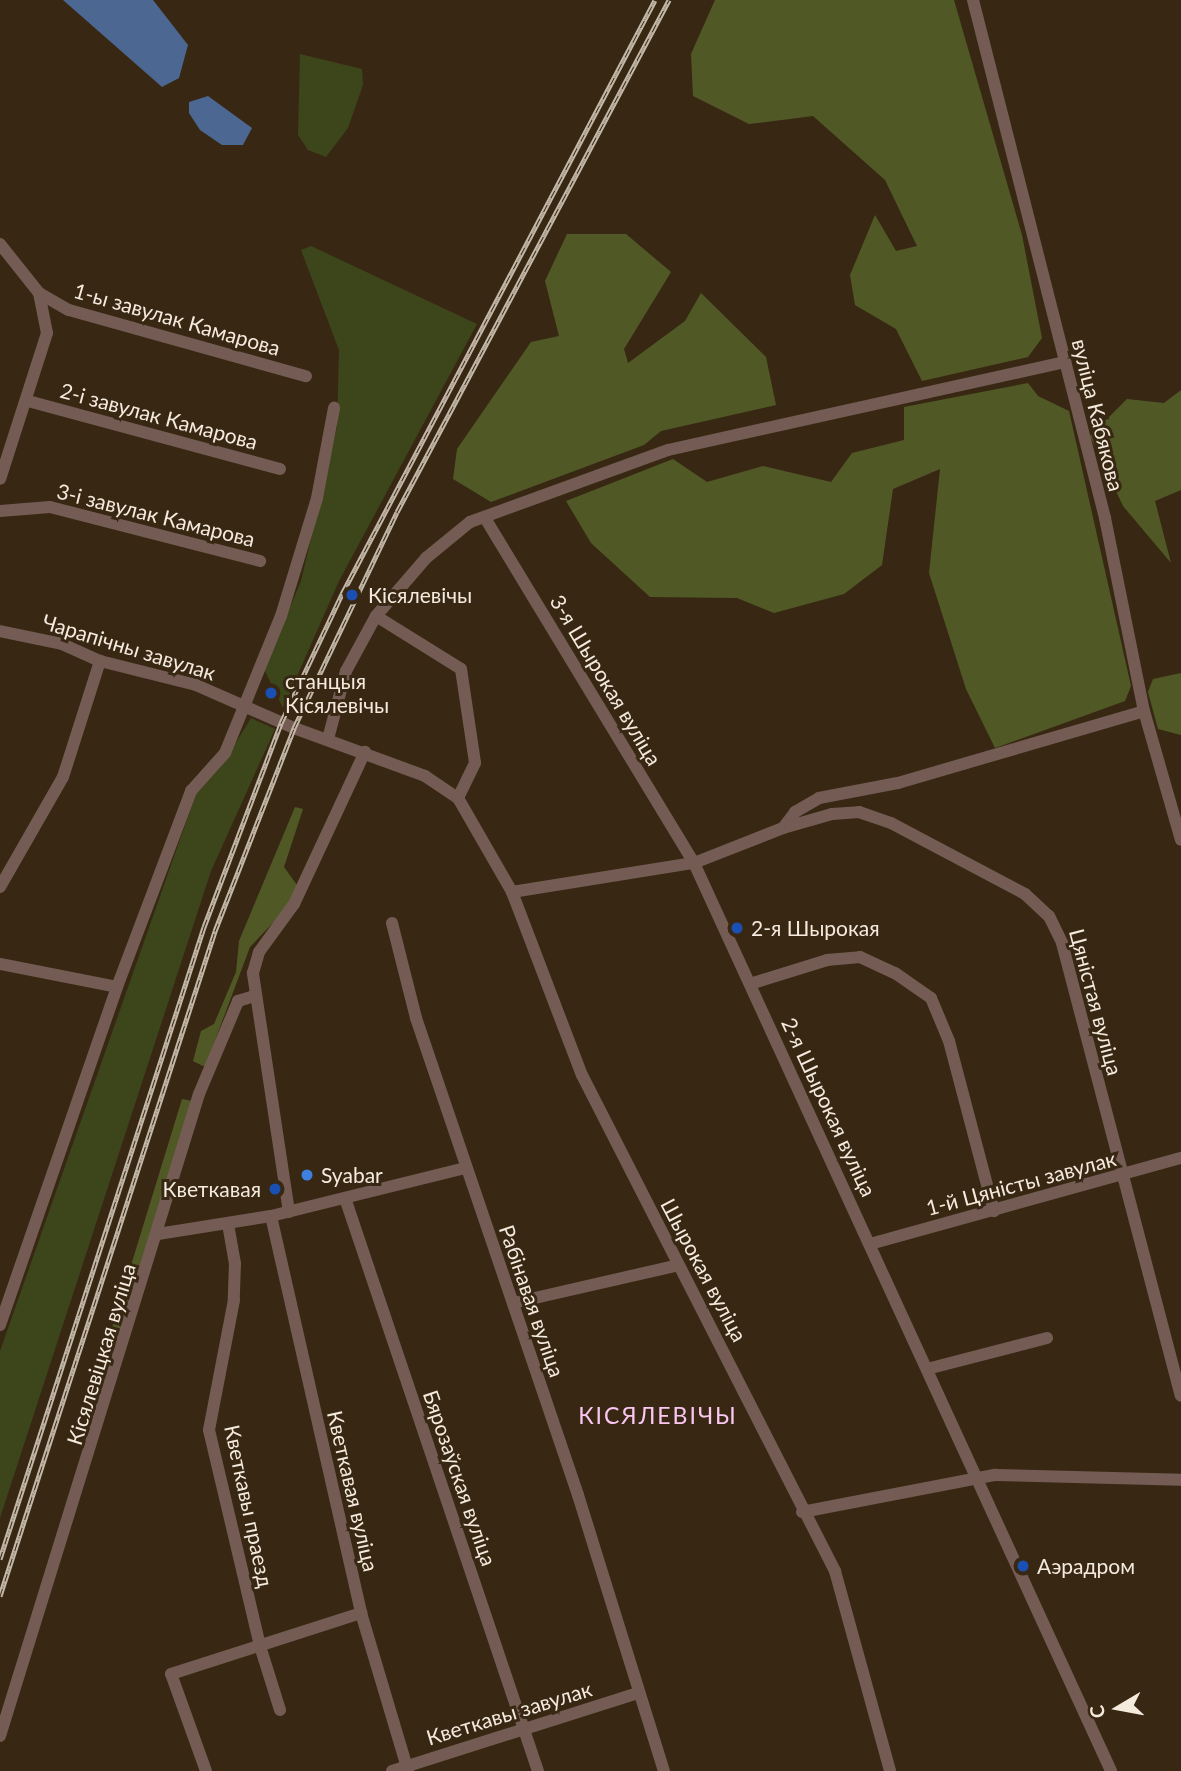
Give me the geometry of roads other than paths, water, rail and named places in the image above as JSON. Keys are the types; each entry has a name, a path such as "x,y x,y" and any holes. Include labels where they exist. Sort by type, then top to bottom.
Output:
{"street":[{"name":"вуліца Кабякова","path":"973,0 1105,518 1144,711 1181,840"},
{"path":"0,244 38,293 47,333 0,479"},
{"name":"1-ы завулак Камарова","path":"38,293 69,310 306,376"},
{"path":"328,739 346,671 376,616 444,541 470,522 668,450 1065,362"},
{"name":"2-і завулак Камарова","path":"27,401 280,469"},
{"path":"0,1325 117,987 191,791 225,752 246,705 303,548 334,408"},
{"name":"3-і завулак Камарова","path":"0,511 50,507 260,561"},
{"name":"3-я Шырокая вуліца","path":"485,517 694,863"},
{"path":"376,616 461,669 475,763 458,798"},
{"name":"Чарапічны завулак","path":"0,631 62,644 100,661 196,685 246,705"},
{"path":"0,887 63,777 100,661"},
{"name":"Шырокая вуліца","path":"246,705 425,776 458,798 512,892 582,1075 802,1512 835,1571 890,1771"},
{"path":"783,828 795,812 819,798 898,783 1144,711"},
{"path":"289,1212 254,996 259,952 294,904 365,752"},
{"name":"Цяністая вуліца","path":"512,892 694,863 783,828 832,814 870,814 1001,880 1044,909 1062,943 1181,1396"},
{"name":"2-я Шырокая вуліца","path":"694,863 1111,1771"},
{"name":"Рабінавая вуліца","path":"391,923 465,1168 513,1303 664,1771"},
{"path":"750,984 827,960 860,957 895,973 931,998 949,1041 994,1211"},
{"path":"0,964 117,987"},
{"name":"Кісялевіцкая вуліца","path":"0,1736 158,1234 199,1094 237,1000 254,996"},
{"name":"1-й Цяністы завулак","path":"870,1244 1181,1158"},
{"path":"158,1234 271,1216 465,1168"},
{"name":"Бярозаўская вуліца","path":"345,1198 538,1771"},
{"name":"Кветкавая вуліца","path":"271,1216 361,1614 402,1769"},
{"name":"Кветкавы праезд","path":"228,1224 235,1264 234,1300 209,1430 260,1646 280,1710"},
{"path":"513,1303 679,1265"},
{"path":"927,1369 1047,1338"},
{"path":"802,1512 995,1475 1181,1480"},
{"path":"206,1771 171,1674 361,1614"},
{"name":"Кветкавы завулак","path":"402,1769 524,1727 638,1693"}],"water":[{"path":"63,0 153,0 188,45 179,78 162,87"},
{"path":"208,96 252,128 243,145 222,145 200,130 189,113 189,102"}],"railway":[{"path":"0,1559 204,927 281,723 342,594 655,0"},
{"path":"0,1596 215,931 294,728 397,512 669,0"}],"place":[{"name":"Кісялевічы","path":"352,595"},
{"name":"станцыя Кісялевічы","path":"271,693"},
{"name":"2-я Шырокая","path":"737,928"},
{"name":"Syabar","path":"307,1175"},
{"name":"Кветкавая","path":"275,1189"},
{"name":"Аэрадром","path":"1023,1566"}],"district":[{"name":"КІСЯЛЕВІЧЫ","path":"658,1415"}]}
